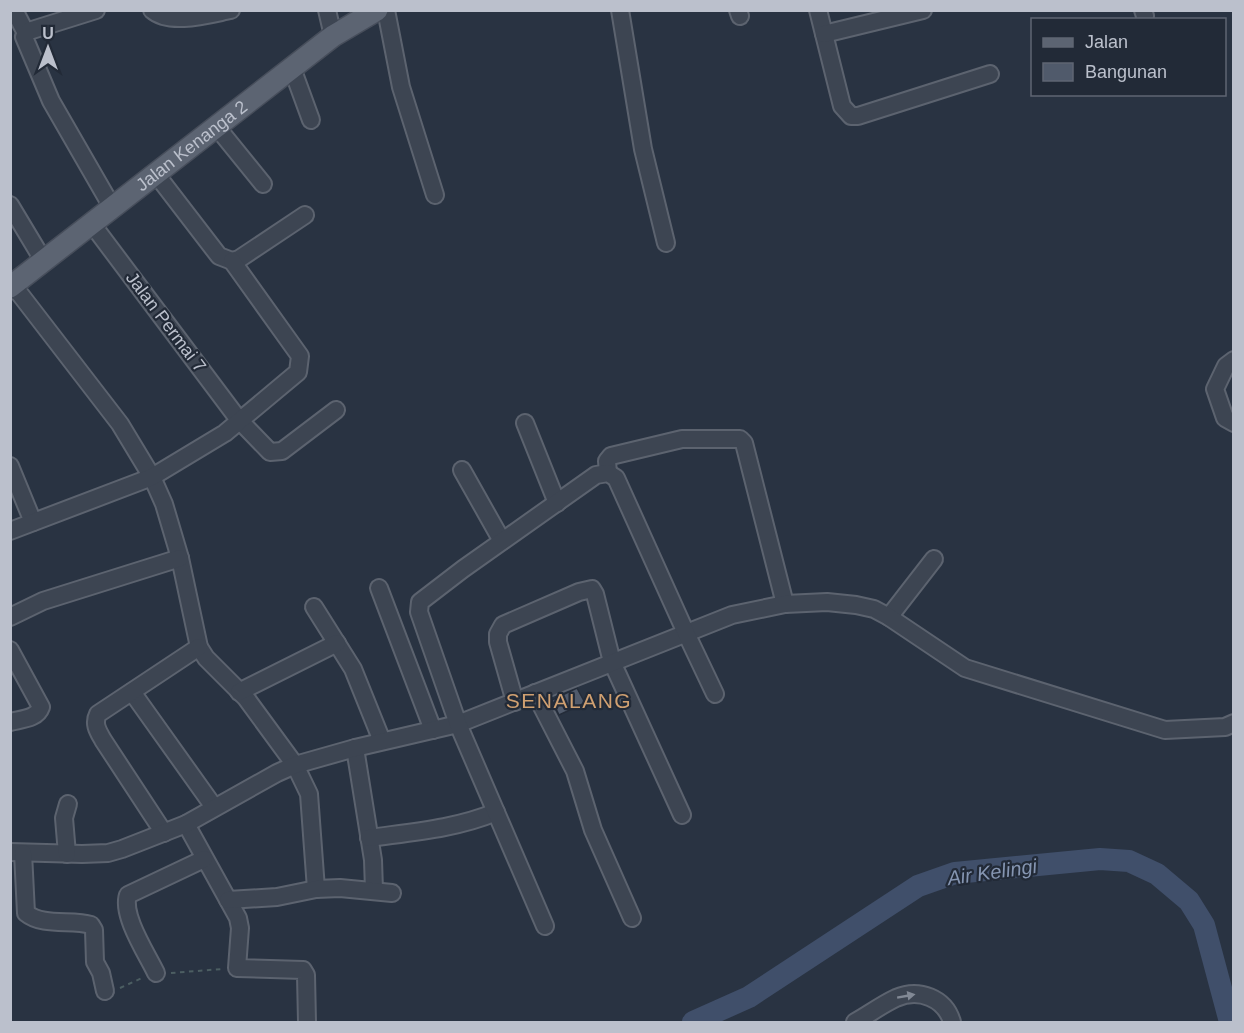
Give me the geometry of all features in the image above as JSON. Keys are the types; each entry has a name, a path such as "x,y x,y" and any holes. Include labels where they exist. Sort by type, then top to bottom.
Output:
{"main road":[{"name":"Jalan Kenanga 2","path":"12,286 333,36 377,10"}],"street":[{"path":"14,10 26,33 24,37 51,101 112,207"},
{"path":"26,33 96,10"},
{"path":"152,10 164,17 181,18 231,10"},
{"path":"327,10 333,36"},
{"path":"386,10 401,87 435,195"},
{"path":"620,10 643,149 666,243"},
{"path":"818,10 842,106 851,116 858,116 990,74"},
{"path":"824,34 923,10"},
{"path":"292,68 311,120"},
{"path":"216,126 263,184"},
{"path":"10,531 152,477 225,433 298,372 300,356 232,261 219,256 156,174"},
{"path":"10,205 43,260"},
{"path":"232,261 239,259 305,215"},
{"name":"Jalan Permai 7","path":"92,224 239,420 270,452 282,452 336,410"},
{"path":"12,286 120,424 152,477 164,504 180,558 199,647 206,658 239,692 295,765 309,794 316,889"},
{"path":"1233,360 1226,366 1215,389 1225,417 1233,423"},
{"path":"525,423 557,503"},
{"path":"608,473 607,461 611,456 682,439 740,439 744,443 785,604"},
{"path":"10,466 33,522"},
{"path":"462,470 502,541"},
{"path":"545,926 458,724 418,606 423,598 596,476 608,473 616,478 715,694"},
{"path":"10,617 43,601 180,558"},
{"path":"890,617 934,559"},
{"path":"379,588 433,730"},
{"path":"515,702 498,642 498,634 503,625 579,592 592,590 595,594 612,662 682,815"},
{"path":"105,991 101,973 95,962 94,930 91,925 44,920 26,913 17,852 108,853 186,824 277,772 295,765 354,748 458,724 732,615 785,604 827,602 856,605 873,609 890,617 965,668 1165,730 1225,727 1233,723"},
{"path":"314,607 356,675 382,741"},
{"path":"239,692 337,643"},
{"path":"164,833 95,725 98,714 199,647"},
{"path":"10,650 41,708 40,712 34,716 10,722"},
{"path":"132,692 214,807"},
{"path":"535,693 575,771 593,830 632,918"},
{"path":"354,748 369,838 374,890"},
{"path":"67,854 64,818 69,804"},
{"path":"369,838 444,828 477,820 496,812"},
{"path":"186,824 238,918 240,928 237,968 303,970 306,975 307,1023"},
{"path":"156,973 128,914 125,903 128,895 204,859"},
{"path":"228,900 277,897 316,889 340,888 392,893"},
{"path":"855,1023 897,998 914,994 933,997 949,1011 952,1023"}],"path":[{"path":"105,991 108,992 156,973 237,968"}],"building":[{"path":"577,688 585,703 559,715 552,700"}],"waterway":[{"name":"Air Kelingi","path":"693,1022 749,997 918,886 955,873 1100,859 1129,861 1157,874 1189,901 1204,925 1230,1022"}],"district":[{"name":"SENALANG","path":"569,701"}]}
